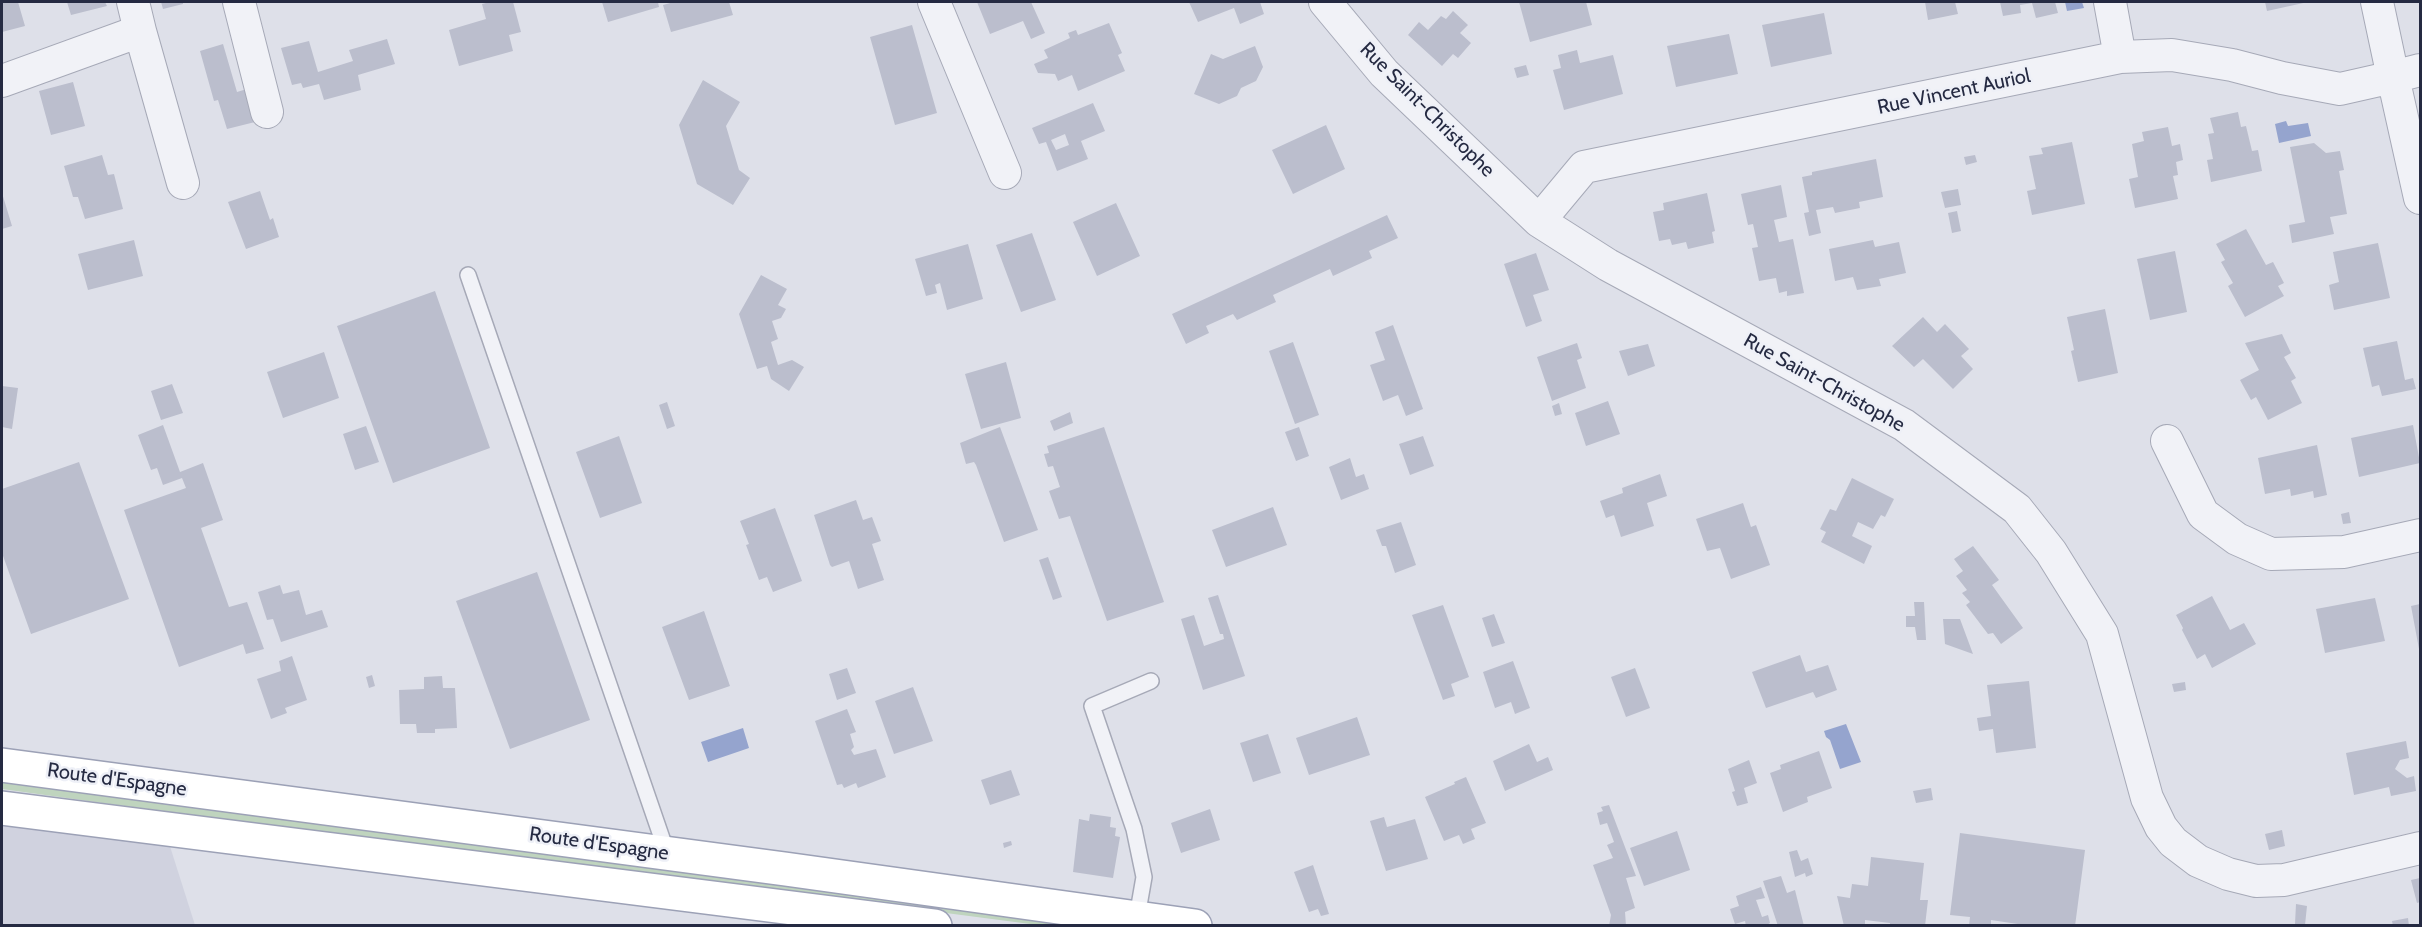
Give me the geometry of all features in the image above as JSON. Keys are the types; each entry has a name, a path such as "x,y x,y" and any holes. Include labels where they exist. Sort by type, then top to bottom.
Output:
{"main road":[{"name":"Route d'Espagne","path":"2,765 1195,926"},
{"name":"Route d'Espagne","path":"2,808 935,926"}],"street":[{"path":"239,2 267,112"},
{"path":"934,2 1005,172"},
{"name":"Rue Saint-Christophe","path":"1328,2 1384,73 1539,221 1608,265 1904,425 2017,509 2051,552 2102,634 2147,798 2161,826 2173,842 2198,861 2228,874 2256,881 2284,880 2421,848"},
{"path":"2110,2 2121,57"},
{"path":"2377,2 2407,74 2421,198"},
{"path":"2,81 137,16 183,183"},
{"name":"Rue Vincent Auriol","path":"1539,221 1584,166 2121,57 2172,55 2232,65 2282,78 2340,89 2407,74"},
{"path":"2167,441 2203,514 2236,539 2271,554 2344,552 2421,535"}],"lane":[{"path":"468,275 667,853"},
{"path":"1137,917 1144,876 1136,838 1092,706 1151,681"}],"shaded area":[{"path":"2,822 168,840 195,925 2,926"}],"green space":[{"path":"2,780 1093,925 1038,925 110,804 2,789"}],"water":[{"path":"2065,2 2082,2 2084,8 2067,11"},
{"path":"2286,121 2288,126 2308,123 2311,136 2279,143 2275,124"},
{"path":"1846,724 1861,762 1840,769 1830,740 1824,731"},
{"path":"743,728 749,748 708,762 701,742"}],"building":[{"path":"2,2 18,2 25,26 2,32"},
{"path":"67,2 105,2 107,6 71,15"},
{"path":"161,2 183,2 183,4 163,9"},
{"path":"513,2 521,32 509,35 513,51 459,66 449,30 486,19 482,4"},
{"path":"602,2 658,2 659,7 608,22"},
{"path":"674,2 729,2 733,15 671,32 663,5"},
{"path":"977,2 1031,2 1045,33 1031,39 1023,21 990,34"},
{"path":"1189,2 1260,2 1264,14 1240,24 1234,8 1198,22"},
{"path":"1519,2 1586,2 1592,25 1530,42"},
{"path":"1925,2 1955,2 1958,14 1928,20"},
{"path":"2000,2 2055,2 2058,13 2036,18 2032,3 2020,5 2021,13 2003,16"},
{"path":"2265,2 2308,2 2267,11"},
{"path":"1453,11 1468,25 1460,33 1471,43 1458,58 1453,54 1442,66 1408,35 1419,22 1428,30 1441,16 1446,19"},
{"path":"1824,13 1832,54 1771,67 1762,25"},
{"path":"1109,23 1122,53 1118,55 1125,71 1078,91 1072,75 1058,81 1055,74 1038,73 1034,64 1048,58 1044,50 1070,38 1068,33 1076,30 1078,35"},
{"path":"912,25 937,113 895,125 870,37"},
{"path":"1729,34 1738,74 1676,87 1667,46"},
{"path":"387,39 395,64 358,75 361,90 324,100 319,84 303,88 301,83 292,85 281,48 309,41 318,72 353,61 349,50"},
{"path":"223,44 237,92 250,88 259,121 227,129 218,100 214,101 200,51"},
{"path":"1255,46 1263,67 1256,81 1241,88 1237,96 1219,104 1194,94 1211,54 1223,59"},
{"path":"1577,50 1580,63 1613,55 1623,94 1564,110 1553,70 1561,68 1558,55"},
{"path":"1526,65 1529,75 1517,78 1514,68"},
{"path":"703,80 740,102 726,126 739,170 750,178 733,205 697,184 679,125"},
{"path":"73,82 85,126 51,135 39,91"},
{"path":"1093,103 1105,131 1081,141 1088,159 1057,171 1046,142 1039,144 1032,128","holes":["1065,134 1069,145 1056,150 1051,140"]},
{"path":"2238,112 2241,127 2246,126 2252,151 2258,150 2262,171 2211,182 2207,160 2213,159 2208,134 2214,133 2210,118"},
{"path":"1326,125 1345,169 1293,194 1272,150"},
{"path":"2168,127 2172,146 2180,144 2183,160 2176,162 2178,175 2173,176 2178,199 2135,208 2129,179 2138,177 2132,144 2144,141 2142,132"},
{"path":"2072,142 2085,204 2032,215 2027,191 2036,189 2029,156 2043,154 2041,148"},
{"path":"2314,143 2326,153 2340,151 2344,170 2339,171 2347,214 2330,217 2334,234 2292,243 2289,225 2305,222 2290,147"},
{"path":"102,155 108,175 114,174 123,209 85,219 78,197 73,197 64,166"},
{"path":"1975,155 1977,162 1966,165 1964,157"},
{"path":"1876,159 1883,197 1859,202 1860,208 1835,213 1833,207 1816,210 1821,233 1809,236 1804,213 1809,212 1802,177 1812,175 1812,172"},
{"path":"1781,185 1787,217 1774,220 1779,242 1793,239 1804,293 1787,296 1787,291 1779,293 1776,278 1759,281 1752,248 1758,247 1753,224 1748,225 1741,194"},
{"path":"1958,189 1961,205 1945,208 1941,192"},
{"path":"260,191 270,220 273,218 279,237 246,249 228,202"},
{"path":"2,193 12,226 2,229"},
{"path":"1707,193 1715,231 1712,232 1714,243 1688,249 1686,242 1672,245 1670,239 1659,241 1653,212 1664,210 1663,203"},
{"path":"1116,203 1140,256 1097,276 1073,222"},
{"path":"1957,211 1961,231 1952,233 1948,213"},
{"path":"1387,215 1398,238 1369,251 1372,258 1333,276 1330,269 1273,295 1276,302 1237,320 1233,314 1206,326 1209,333 1186,344 1172,314"},
{"path":"2246,229 2266,265 2273,262 2284,283 2278,286 2284,296 2245,317 2228,286 2233,283 2221,262 2225,260 2216,244"},
{"path":"1032,233 1056,300 1021,312 996,245"},
{"path":"134,240 143,276 88,290 78,254"},
{"path":"1873,240 1875,247 1899,242 1906,273 1879,279 1881,286 1857,290 1853,277 1835,281 1829,249"},
{"path":"2378,243 2390,298 2334,310 2329,285 2339,282 2333,252"},
{"path":"968,244 983,299 947,310 940,283 935,285 937,293 926,296 915,259"},
{"path":"2175,251 2187,312 2150,320 2137,259"},
{"path":"1536,253 1549,290 1533,295 1542,321 1526,327 1504,264"},
{"path":"761,275 787,289 778,305 786,309 781,318 772,321 778,339 771,342 778,365 792,360 804,367 789,391 771,379 767,366 757,369 739,314"},
{"path":"435,291 490,448 393,483 337,326"},
{"path":"2105,309 2118,373 2078,382 2067,317"},
{"path":"1923,317 1937,332 1945,324 1969,349 1961,356 1973,369 1953,389 1923,359 1914,367 1892,346"},
{"path":"1393,325 1423,409 1406,416 1398,395 1383,401 1370,365 1385,360 1375,332"},
{"path":"2282,334 2291,353 2284,357 2296,378 2291,381 2302,403 2268,420 2256,397 2251,400 2240,380 2259,370 2245,343"},
{"path":"2397,341 2405,380 2413,378 2416,389 2382,396 2379,385 2372,387 2363,348"},
{"path":"1293,342 1319,415 1295,424 1269,351"},
{"path":"1577,343 1582,358 1577,360 1586,388 1552,401 1537,357"},
{"path":"1648,344 1655,366 1628,376 1619,351"},
{"path":"324,352 339,398 283,418 267,372"},
{"path":"1006,362 1021,418 981,429 965,374"},
{"path":"172,384 183,413 161,420 151,391"},
{"path":"2,386 18,388 12,429 2,427"},
{"path":"1608,401 1620,434 1586,446 1575,413"},
{"path":"667,402 675,426 667,429 659,405"},
{"path":"1559,403 1562,414 1555,416 1552,406"},
{"path":"1070,412 1073,423 1054,431 1050,421"},
{"path":"163,425 180,472 203,463 223,520 201,528 229,607 247,602 264,649 246,654 243,644 179,667 124,510 186,488 182,478 163,485 157,468 151,470 138,435"},
{"path":"2413,425 2420,463 2359,477 2351,438"},
{"path":"366,426 379,462 355,470 343,434"},
{"path":"1000,427 1038,530 1004,542 976,465 974,462 966,464 960,443"},
{"path":"1104,427 1164,602 1107,621 1070,516 1059,519 1049,491 1060,487 1053,466 1048,467 1044,454 1049,453 1047,446"},
{"path":"1299,427 1309,456 1296,461 1285,432"},
{"path":"619,436 642,503 600,518 576,452"},
{"path":"1423,436 1434,466 1410,475 1399,444"},
{"path":"2317,445 2327,495 2314,498 2313,491 2291,496 2290,489 2265,494 2258,458"},
{"path":"1350,458 1356,477 1364,474 1369,489 1341,500 1329,467"},
{"path":"79,462 129,599 31,634 2,553 2,489"},
{"path":"1660,474 1667,496 1647,503 1654,526 1621,537 1614,515 1606,518 1600,501 1623,493 1622,488"},
{"path":"1852,478 1894,499 1885,517 1881,515 1873,529 1858,522 1852,536 1872,546 1864,564 1821,542 1826,532 1820,529 1830,509 1836,511"},
{"path":"856,500 863,520 872,517 881,541 872,544 884,580 858,589 849,561 832,567 830,565 814,515"},
{"path":"1743,503 1751,527 1756,525 1770,565 1731,579 1720,548 1707,551 1696,519"},
{"path":"1273,507 1287,545 1226,567 1212,530"},
{"path":"775,508 802,581 773,592 767,577 759,580 740,521"},
{"path":"2349,512 2351,523 2343,524 2341,514"},
{"path":"1401,522 1416,565 1395,573 1386,546 1382,546 1376,530"},
{"path":"1973,546 1999,580 1992,585 2023,628 2001,644 1993,633 1988,634 1966,605 1970,602 1962,593 1967,590 1956,576 1963,571 1954,559"},
{"path":"1048,557 1062,597 1053,600 1039,560"},
{"path":"537,572 590,720 510,749 456,601"},
{"path":"280,585 283,594 299,590 306,615 322,610 328,627 281,642 273,619 267,620 258,592"},
{"path":"1218,595 1245,676 1203,690 1181,619 1194,615 1204,646 1224,639 1223,634 1220,634 1208,598"},
{"path":"2212,596 2230,630 2244,623 2256,644 2212,668 2205,654 2197,659 2176,615"},
{"path":"2375,598 2385,641 2325,653 2316,609"},
{"path":"1914,602 1924,602 1926,640 1917,640 1915,627 1906,627 1906,616 1915,616"},
{"path":"2420,604 2420,649 2419,649 2411,606"},
{"path":"1443,605 1469,677 1451,684 1455,696 1443,700 1412,615"},
{"path":"704,611 730,686 689,700 662,627"},
{"path":"1494,614 1505,643 1492,647 1482,618"},
{"path":"1943,619 1960,619 1973,654 1945,644"},
{"path":"1800,655 1806,672 1828,665 1837,690 1816,698 1813,692 1766,708 1752,672"},
{"path":"292,656 307,700 285,708 287,713 271,719 257,679 281,671 279,661"},
{"path":"1513,661 1530,708 1515,714 1511,702 1495,708 1483,672"},
{"path":"847,668 856,693 837,700 829,674"},
{"path":"1635,668 1650,708 1626,717 1611,677"},
{"path":"372,675 375,686 369,688 366,677"},
{"path":"442,676 443,688 455,688 457,728 435,729 435,733 417,733 416,724 400,724 399,690 424,689 424,677"},
{"path":"2029,681 2036,748 1996,753 1993,729 1979,731 1977,718 1991,716 1987,685"},
{"path":"2185,682 2186,690 2174,692 2172,684"},
{"path":"913,687 933,741 894,754 875,701"},
{"path":"847,709 856,732 850,734 854,747 851,750 854,755 876,749 886,777 858,788 856,783 844,788 842,784 837,785 815,721"},
{"path":"1357,717 1370,755 1309,775 1296,738"},
{"path":"1268,734 1281,773 1253,782 1240,743"},
{"path":"2406,741 2409,758 2400,760 2395,769 2407,778 2414,776 2416,791 2391,796 2389,787 2354,795 2346,753"},
{"path":"1529,744 1537,762 1548,757 1553,770 1505,791 1493,761"},
{"path":"1819,751 1832,788 1807,797 1808,802 1783,812 1770,773 1781,769 1780,765"},
{"path":"1749,760 1757,783 1744,788 1748,803 1737,806 1728,769"},
{"path":"1011,770 1020,795 990,805 981,780"},
{"path":"1466,777 1486,823 1471,829 1475,839 1463,844 1459,835 1444,841 1425,797"},
{"path":"1931,788 1933,800 1916,803 1913,791"},
{"path":"1609,805 1636,876 1626,878 1635,908 1625,912 1626,926 1609,926 1611,915 1593,865 1613,858 1607,845 1614,842 1607,823 1600,825 1597,813 1603,811 1601,807"},
{"path":"1210,809 1220,840 1181,853 1171,823"},
{"path":"1090,814 1111,817 1110,827 1116,828 1115,836 1120,837 1113,878 1073,872 1079,819 1089,821"},
{"path":"1384,817 1387,827 1415,819 1428,859 1386,871 1370,821"},
{"path":"2282,830 2285,846 2269,850 2265,834"},
{"path":"1677,831 1690,870 1644,886 1630,848"},
{"path":"1960,833 2085,850 2075,926 2031,926 1991,920 1991,926 1969,926 1970,917 1950,915"},
{"path":"1011,841 1012,845 1004,848 1003,843"},
{"path":"1797,850 1801,861 1808,858 1813,874 1806,877 1805,873 1795,877 1789,852"},
{"path":"1871,857 1924,863 1920,900 1928,900 1925,926 1890,926 1890,923 1865,920 1865,926 1844,926 1837,896 1850,898 1852,884 1868,886"},
{"path":"1313,865 1329,914 1321,916 1318,909 1309,912 1294,872"},
{"path":"1781,876 1787,893 1795,890 1804,926 1778,926 1763,881"},
{"path":"2420,878 2420,902 2417,903 2411,880"},
{"path":"1761,887 1765,898 1756,900 1762,917 1768,915 1770,923 1765,926 1746,926 1745,921 1735,924 1730,909 1739,906 1736,896"},
{"path":"2296,904 2307,906 2305,925 2295,924"},
{"path":"2408,918 2409,926 2393,926 2392,921"}]}
